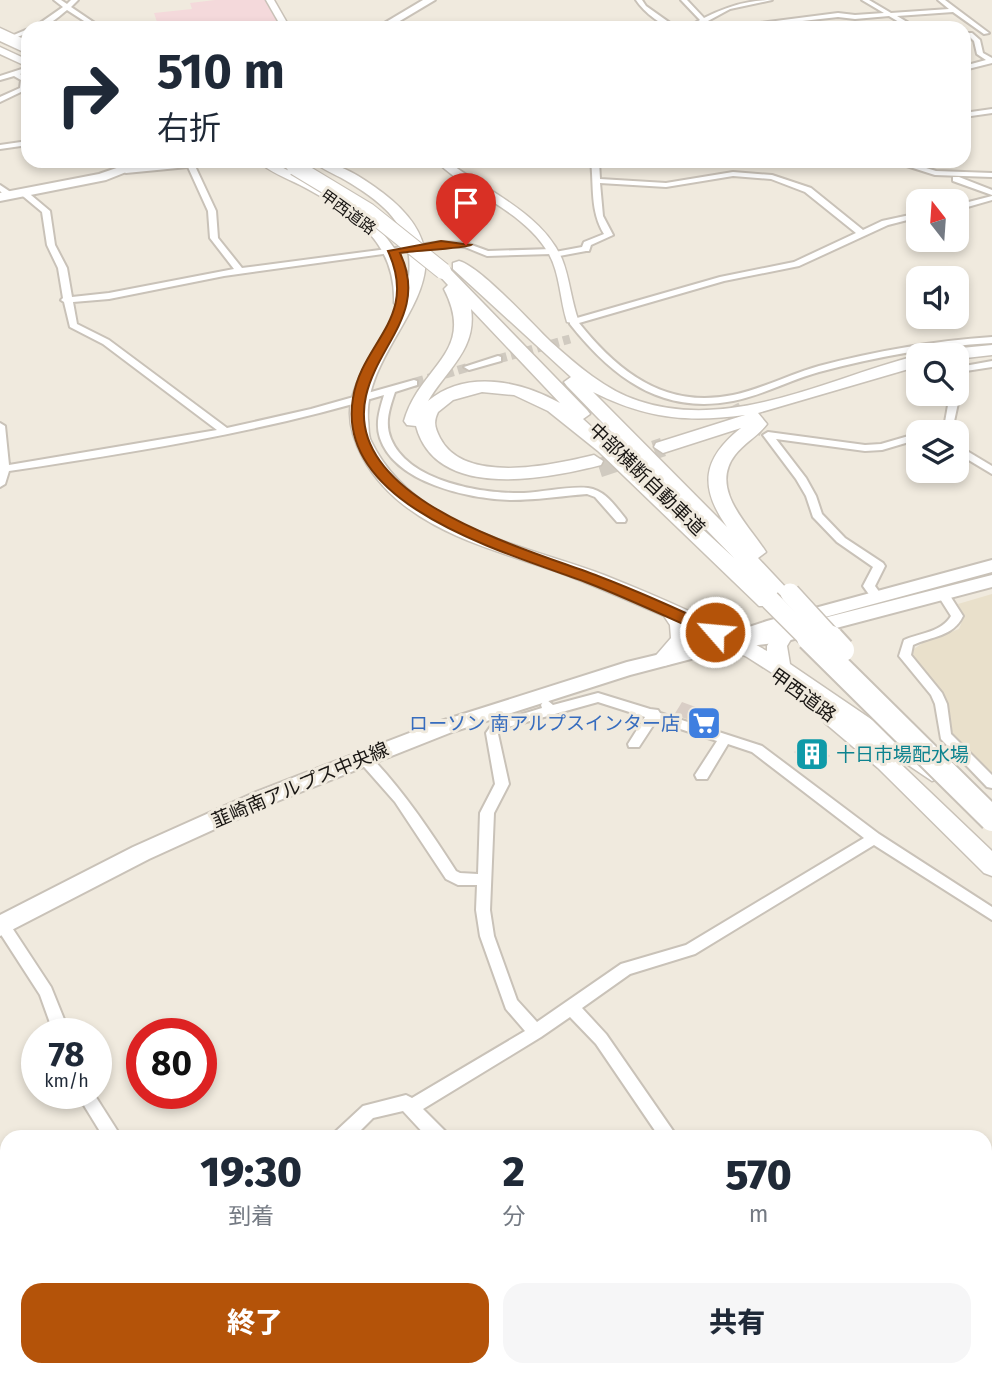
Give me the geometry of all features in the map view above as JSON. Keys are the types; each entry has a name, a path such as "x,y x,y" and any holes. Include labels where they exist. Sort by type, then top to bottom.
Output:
{"highway":[{"path":"3,37 21,45"},
{"path":"3,37 21,52"},
{"path":"0,50 21,62"},
{"name":"甲西道路","path":"277,168 332,199 369,225 393,251 402,270 404,293 393,328"},
{"path":"297,168 345,195 449,269 580,374 626,402 663,412 701,414 789,404 906,371"},
{"path":"316,168 362,194 449,269 466,324 460,345 415,408 414,431 428,455 457,472 500,482 548,480 596,464 533,474 480,470 449,458 438,449 426,428 426,419 438,402 474,388 502,388 541,399 607,450 778,598"},
{"name":"甲西道路","path":"330,168 387,204 420,242 420,262 415,288 364,382 358,399 360,436 367,453 388,481 418,506 484,540 570,570 671,611 780,668 906,752 992,817"},
{"name":"中部横断自動車道","path":"449,269 585,418 778,598 969,790 992,817"},
{"path":"969,353 992,352"},
{"path":"969,356 992,352"},
{"path":"661,444 906,364"},
{"path":"778,598 730,517 716,487 716,475 723,453 732,443 789,404"},
{"name":"中部横断自動車道","path":"778,598 835,663 992,817"},
{"path":"662,660 677,649 683,635 679,621 671,611"},
{"path":"780,668 776,653 783,636"},
{"name":"甲西道路","path":"733,642 852,732 992,866"}],"main road":[{"path":"393,21 430,0"},
{"path":"3,193 22,192 133,168"},
{"path":"733,642 773,625 992,566"},
{"path":"733,642 783,636 992,581"},
{"name":"韮崎南アルプス中央線","path":"1,924 141,853 363,757 546,702 662,660 733,642"}],"street":[{"path":"57,0 89,21"},
{"path":"46,21 75,0"},
{"path":"270,0 282,21"},
{"path":"639,0 644,7 664,21"},
{"path":"684,0 702,19"},
{"path":"699,21 728,8 769,0"},
{"path":"865,0 902,21"},
{"path":"941,0 989,32"},
{"path":"785,21 838,15 891,15 954,10"},
{"path":"971,34 989,32"},
{"path":"3,37 21,33"},
{"path":"971,37 976,40 980,54 992,61"},
{"path":"971,66 992,61"},
{"path":"0,78 21,71"},
{"path":"16,74 21,77"},
{"path":"0,100 21,90"},
{"path":"971,114 992,111"},
{"path":"0,147 21,144"},
{"path":"126,171 150,168"},
{"path":"192,168 212,211 214,238 240,271"},
{"path":"450,168 531,228 553,253 573,322 583,335 635,384 684,398 732,402 778,380 875,355 992,340"},
{"path":"65,300 109,296 240,271 393,251 420,242 458,244 496,255 586,249 587,244 609,235 596,211 596,168"},
{"path":"918,168 972,183 992,196"},
{"path":"935,173 992,175"},
{"path":"598,181 666,185 733,174 772,177 808,190 861,233"},
{"path":"22,192 46,211 50,240 55,256 62,265 67,289 65,300 74,325 116,349 223,430"},
{"path":"970,204 992,196"},
{"path":"573,322 723,279 796,264 861,233 906,217"},
{"path":"570,339 583,335"},
{"path":"469,367 498,359"},
{"path":"969,368 992,364"},
{"path":"2,469 223,430 358,399 414,383"},
{"path":"390,391 382,410 380,430 391,453 408,467 453,486 502,496 588,491 599,495 621,520"},
{"path":"0,426 0,484"},
{"path":"877,597 869,586 879,566 841,540 817,515 801,478 766,434 865,448 882,447 906,440"},
{"path":"969,456 992,471"},
{"path":"943,594 957,616 955,623 950,628 908,643 905,656 936,693 941,704 945,736 992,783"},
{"path":"536,1032 511,1004 499,977 487,936 487,813 502,784 492,733 497,726 546,702 598,697 654,713 757,749 874,838 992,914"},
{"path":"634,744 654,713"},
{"path":"702,775 725,738"},
{"path":"363,757 385,778 451,875 458,879 485,880"},
{"path":"411,1108 536,1032 626,969 690,950 874,838"},
{"path":"1,924 46,992 56,1018"},
{"path":"571,1007 601,1039 664,1130"},
{"path":"349,1130 369,1111 406,1103 432,1130"},
{"path":"95,1109 109,1130"}],"shaded area":[{"path":"266,0 279,21 157,21 154,13 192,9 190,3"},
{"path":"992,594 992,775 958,744 950,727 945,698 917,665 913,654 914,649 924,642 959,629 964,616 958,604"}],"building":[{"name":"ローソン 南アルプスインター店","path":"682,702 720,716 713,727 674,715"},
{"name":"十日市場配水場","path":"812,741 830,756 812,767 794,752"}],"tunnel":[{"path":"498,359 570,339"},
{"path":"432,378 469,367"},
{"path":"414,383 438,376"},
{"path":"734,405 741,418 764,433"},
{"path":"599,468 663,447"}],"place":[{"name":"ローソン 南アルプスインター店","path":"704,723"},
{"name":"十日市場配水場","path":"812,754"}],"route":[{"path":"466,245 441,244 393,251 402,270 404,293 393,328 364,382 358,399 360,436 367,453 397,489 418,506 447,523 484,540 570,570 715,632"}]}
